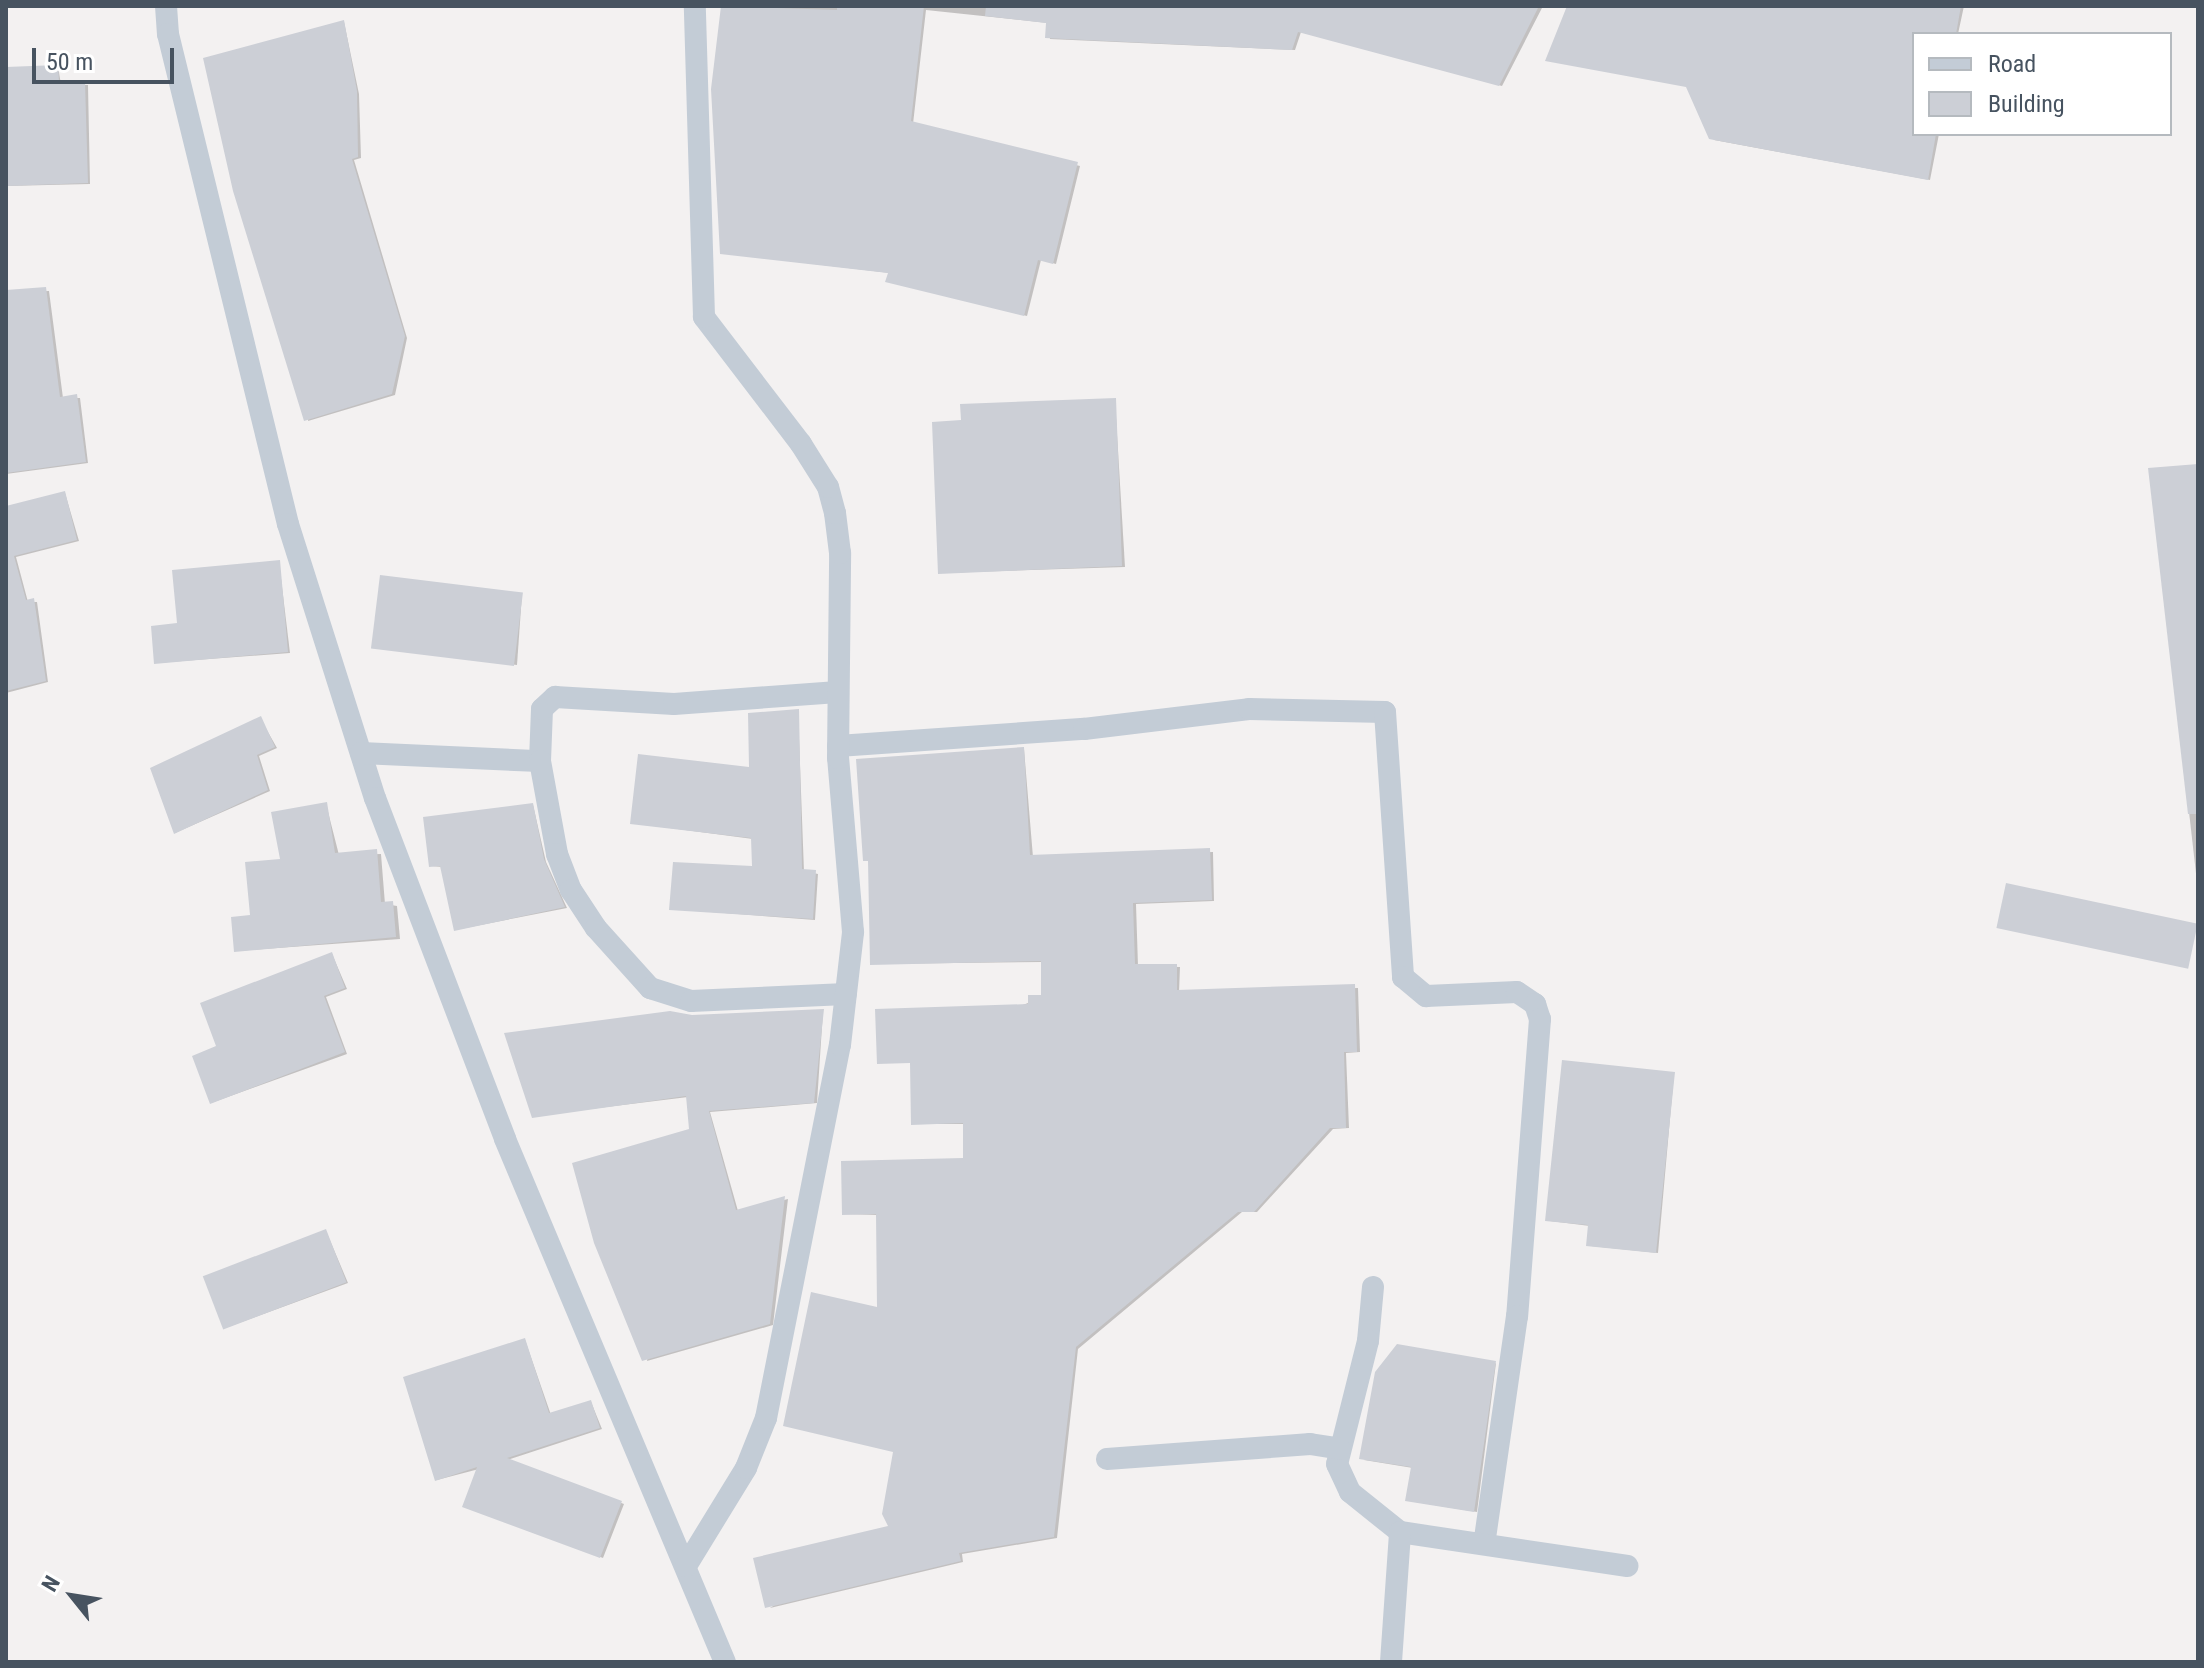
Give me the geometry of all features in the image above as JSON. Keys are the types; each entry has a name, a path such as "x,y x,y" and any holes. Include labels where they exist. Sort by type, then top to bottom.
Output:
{"street":[{"path":"166,6 168,34 288,524 361,753 505,1139 725,1662"},
{"path":"686,1566 746,1468 766,1418 798,1271 846,994 853,932 838,746 840,553 828,487 801,444 704,317 695,6"},
{"path":"838,692 674,704 555,697 542,709 540,761 557,854 571,890 596,928 650,988 691,1001 846,994"},
{"path":"838,746 1084,729 1249,709 1385,712 1403,977 1426,996 1517,992 1535,1004 1540,1019 1517,1316 1484,1544"},
{"path":"361,753 540,761"},
{"path":"1373,1287 1368,1341 1337,1464 1350,1492 1400,1532 1627,1566"},
{"path":"1107,1459 1310,1444 1340,1449"},
{"path":"1391,1662 1400,1532"}],"building":[{"path":"721,6 837,10 837,6 924,6 911,121 1078,162 1053,264 1038,260 1024,316 885,282 888,273 720,254 711,89"},
{"path":"986,6 1539,6 1499,86 1298,32 1292,50 1045,38 1046,23 985,16"},
{"path":"1567,6 1961,6 1956,32 1912,32 1912,136 1936,136 1928,180 1709,139 1686,87 1545,61"},
{"path":"344,20 357,91 358,157 352,159 405,336 392,394 304,421 233,191 203,58"},
{"path":"58,65 59,82 85,82 88,183 6,186 6,67"},
{"path":"46,287 60,397 77,394 86,462 6,473 6,290"},
{"path":"1116,398 1122,566 938,574 932,422 961,420 960,404"},
{"path":"2198,464 2198,814 2188,814 2148,468"},
{"path":"65,491 77,540 14,556 26,600 34,598 46,681 6,691 6,506"},
{"path":"280,560 288,652 154,664 151,626 177,623 172,570"},
{"path":"380,575 523,593 514,666 371,648"},
{"path":"799,709 802,869 816,870 813,919 669,910 673,862 752,866 751,838 630,824 638,754 749,767 748,713"},
{"path":"261,716 275,747 257,755 268,790 174,834 150,768"},
{"path":"1024,747 1030,855 1210,848 1212,900 1133,903 1135,964 1177,964 1177,990 1355,984 1357,1052 1344,1052 1346,1128 1330,1128 1254,1212 1238,1212 1076,1347 1054,1537 959,1553 961,1561 765,1608 753,1558 888,1526 882,1514 893,1452 783,1426 811,1292 877,1307 876,1214 842,1215 841,1161 963,1158 963,1123 911,1125 910,1063 877,1064 875,1009 1028,1004 1028,995 1041,995 1041,961 870,965 868,861 863,861 856,759"},
{"path":"327,802 335,853 377,849 381,902 393,901 396,937 234,952 231,917 250,915 245,862 280,859 271,812"},
{"path":"533,803 544,859 565,907 454,931 440,866 429,867 423,817"},
{"path":"2006,883 2198,924 2188,969 1996,928"},
{"path":"332,952 345,988 324,996 345,1052 210,1104 192,1056 216,1046 200,1003"},
{"path":"824,1009 814,1103 709,1111 736,1210 785,1196 770,1324 642,1361 594,1243 572,1163 689,1129 686,1096 532,1118 504,1033 670,1011 692,1015"},
{"path":"1562,1060 1675,1072 1656,1253 1586,1246 1588,1225 1545,1221"},
{"path":"326,1229 346,1282 223,1330 203,1276"},
{"path":"525,1338 549,1413 591,1400 600,1428 507,1458 622,1501 600,1558 462,1507 477,1467 435,1481 403,1377"},
{"path":"1397,1344 1496,1361 1474,1512 1405,1501 1411,1467 1359,1459 1375,1372"}]}
